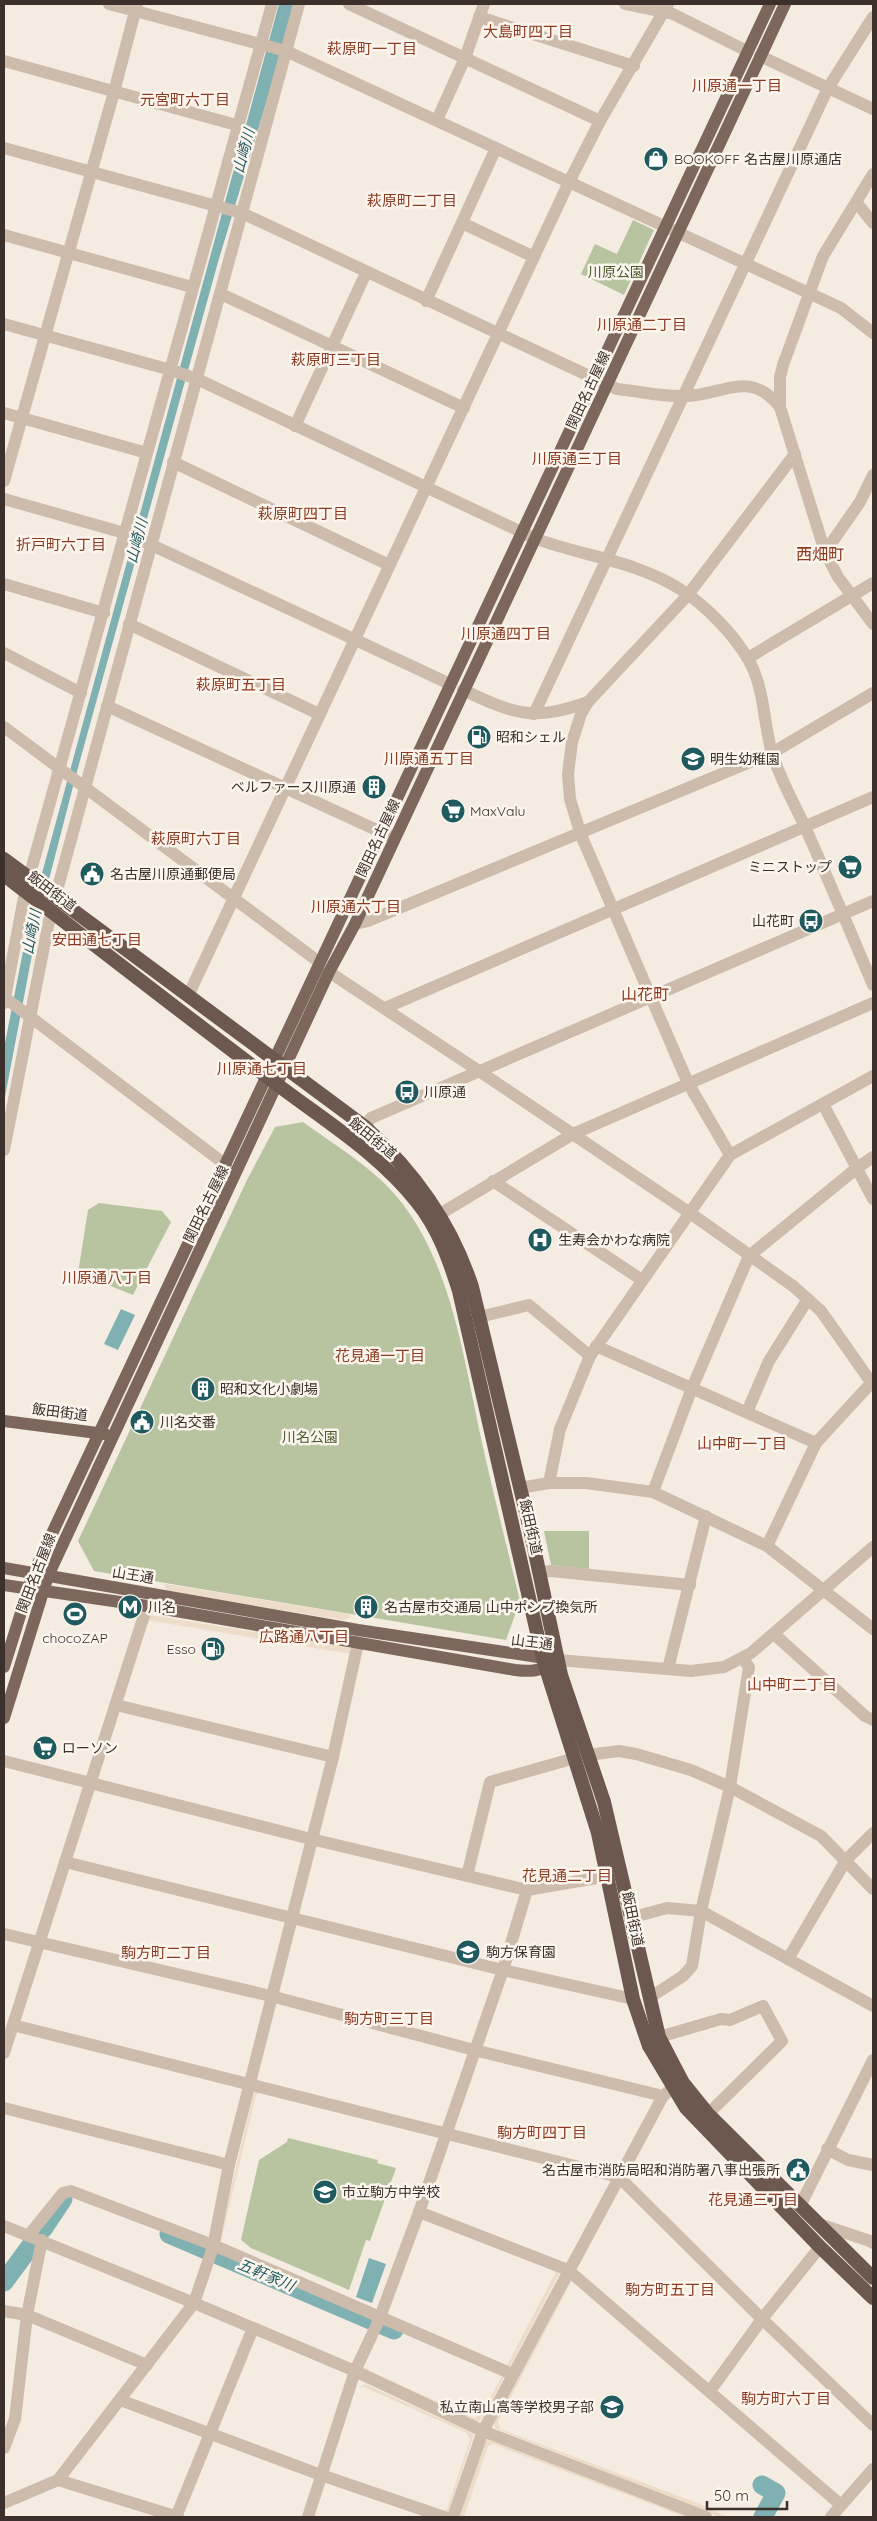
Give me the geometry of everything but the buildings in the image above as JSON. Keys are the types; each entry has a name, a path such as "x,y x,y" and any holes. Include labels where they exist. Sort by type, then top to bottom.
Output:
{"highway":[{"name":"飯田街道","path":"4,859 29,886 188,996 364,1126 398,1158 440,1214 462,1255 479,1317 540,1572 558,1660 608,1876 633,1999 648,2046 686,2108 820,2247 873,2298"},
{"name":"飯田街道","path":"4,875 29,886"},
{"name":"飯田街道","path":"52,903 272,1081 353,1141 390,1172 418,1203 433,1227 452,1267 476,1357 544,1663 581,1756 604,1802 649,1998 673,2089 708,2114 873,2278"}],"main road":[{"name":"関田名古屋線","path":"4,1667 27,1588 33,1574 226,1165 355,924 534,538 608,385 747,51 770,4"},
{"name":"関田名古屋線","path":"280,1064 319,962 594,379 672,230 785,4"},
{"name":"関田名古屋線","path":"4,1718 48,1576 112,1435 237,1174 272,1081"},
{"name":"飯田街道","path":"4,1421 112,1435"},
{"name":"山王通","path":"4,1568 544,1663 558,1660"},
{"name":"山王通","path":"4,1585 147,1606 515,1670 531,1672 544,1663"}],"street":[{"path":"109,4 136,7 286,51 841,308 873,333"},
{"path":"226,1165 30,1016 4,999 29,886 60,770 126,533 146,453 171,370 192,287 240,126 272,4"},
{"path":"4,1150 52,903 299,4"},
{"path":"349,4 600,121"},
{"path":"436,120 465,58 484,4"},
{"path":"625,4 666,8 747,51"},
{"path":"4,481 114,92 136,7"},
{"path":"188,996 569,182 600,121 634,66 666,8"},
{"path":"479,17 634,66"},
{"path":"534,714 828,88 873,17"},
{"path":"760,56 873,109"},
{"path":"4,61 240,126"},
{"path":"4,148 242,213 366,273 618,389 684,396 732,386 750,386 771,395 780,407"},
{"path":"426,301 496,148"},
{"path":"873,174 857,203 829,243 808,294 780,377 780,407 825,552 838,577 873,624"},
{"path":"857,203 873,223"},
{"path":"462,223 534,257"},
{"path":"4,236 192,287"},
{"path":"295,426 366,273"},
{"path":"220,294 331,348 464,408"},
{"path":"4,324 171,370 197,379 534,538 608,559 648,574 680,589 710,613 748,658 754,671 765,710 772,754 873,985"},
{"path":"4,413 146,453"},
{"path":"730,1155 688,1083 581,835 570,799 568,774 572,742 581,714 588,702 687,596 795,454"},
{"path":"173,462 389,565"},
{"path":"825,552 860,502 873,475"},
{"path":"4,499 126,533 450,684"},
{"path":"748,658 873,583"},
{"path":"4,584 104,613"},
{"path":"129,624 320,714"},
{"path":"4,653 81,693"},
{"path":"463,690 517,713 558,712 588,702"},
{"path":"355,924 368,921 581,835 772,754 873,693"},
{"path":"107,706 394,838"},
{"path":"4,727 319,962"},
{"path":"385,1008 873,797"},
{"path":"353,1141 371,1118 873,901"},
{"path":"330,972 690,1212 793,1286 821,1311 873,1383 816,1443 767,1546"},
{"path":"440,1214 573,1134 873,1003"},
{"path":"549,1484 560,1429 593,1351 730,1155 873,1076"},
{"path":"823,1104 873,1199"},
{"path":"653,1492 692,1388 750,1256 856,1168 873,1157"},
{"path":"493,1181 642,1280"},
{"path":"747,1412 769,1361 808,1299"},
{"path":"479,1317 529,1305 593,1351 692,1388 816,1443"},
{"path":"520,1488 549,1484 586,1483 653,1492 767,1546 873,1629"},
{"path":"668,1670 706,1516"},
{"path":"558,1660 668,1670 709,1670 743,1658 774,1634 873,1547"},
{"path":"540,1572 551,1570 690,1585"},
{"path":"4,2053 147,1606"},
{"path":"774,1634 865,1716 873,1720"},
{"path":"4,2504 58,2480 194,2303 212,2249 228,2165 332,1757 358,1643"},
{"path":"649,1998 683,1976 692,1966 701,1911 730,1787 749,1667 743,1658"},
{"path":"116,1705 332,1757"},
{"path":"467,1876 490,1782 581,1756 612,1751 636,1754 691,1770 730,1787 821,1836 873,1889"},
{"path":"4,1761 311,1839 527,1890 608,1876"},
{"path":"788,1959 846,1860 873,1833"},
{"path":"65,1862 503,1970 633,1999"},
{"path":"308,2517 355,2370 378,2321 419,2212 445,2132 503,1970 527,1890"},
{"path":"630,1918 667,1908 701,1911 873,2006"},
{"path":"4,1934 271,1996 474,2050 673,2089 620,2177 568,2270 482,2431 453,2517"},
{"path":"659,2036 721,2019 730,2020 763,2006 782,2041 708,2114"},
{"path":"13,2025 620,2177 762,2319 873,2425"},
{"path":"800,2206 873,2060"},
{"path":"4,2108 228,2165"},
{"path":"827,2149 848,2160 873,2164"},
{"path":"4,2238 26,2234 66,2191 212,2249 378,2321 512,2374"},
{"path":"419,2212 568,2270 841,2505"},
{"path":"818,2224 872,2242"},
{"path":"4,2226 355,2370 482,2431 706,2517"},
{"path":"4,2448 15,2418 28,2314 42,2240"},
{"path":"849,2254 859,2244 872,2242"},
{"path":"710,2391 762,2319 820,2247"},
{"path":"4,2311 28,2314 147,2365"},
{"path":"58,2480 177,2517 253,2328"},
{"path":"120,2400 321,2475 444,2517"},
{"path":"831,2517 873,2469"}],"green space":[{"name":"川原公園","path":"633,220 654,230 624,295 581,274 595,244 617,254"},
{"name":"川名公園","path":"303,1122 356,1159 392,1191 419,1229 433,1256 454,1316 462,1347 486,1459 520,1601 506,1640 94,1571 78,1541 247,1180 275,1127"},
{"path":"99,1203 162,1211 171,1222 133,1295 78,1273 88,1210"},
{"path":"544,1531 589,1531 589,1569 551,1565"},
{"path":"288,2138 378,2160 377,2163 396,2168 370,2241 366,2240 349,2290 251,2248 241,2240 259,2160 287,2142"}],"shaded area":[{"path":"165,1584 350,1614 349,1618 343,1620 166,1591"},
{"path":"150,1615 346,1647 350,1648 351,1654 147,1620"},
{"path":"256,2091 260,2092 256,2095 220,2245 218,2242"},
{"path":"557,2270 559,2274 510,2367 505,2369"},
{"path":"569,2280 572,2280 498,2422 500,2429 700,2504 727,2517 720,2517 495,2428 493,2423"},
{"path":"367,2367 369,2371 474,2418 481,2415 503,2374 504,2377 481,2420 477,2422 365,2372"},
{"path":"365,2384 474,2434 448,2513 442,2512 447,2509 470,2440 467,2433 364,2387 359,2388"},
{"path":"488,2439 694,2517 685,2517 493,2444 488,2446 464,2517 459,2517 485,2441"}],"water":[{"name":"山崎川","path":"279,4 296,4 218,262 76,775 39,918 4,1102 4,1048 29,921"},
{"path":"121,1309 135,1315 118,1350 104,1344"},
{"path":"369,2258 386,2264 372,2303 356,2297"}],"waterway":[{"name":"五軒家川","path":"43,2229 63,2199"},
{"name":"五軒家川","path":"169,2234 394,2330"},
{"name":"五軒家川","path":"4,2282 32,2244"},
{"name":"五軒家川","path":"762,2485 776,2493 763,2517"}],"place":[{"name":"BOOKOFF 名古屋川原通店","path":"656,159"},
{"name":"昭和シェル","path":"479,737"},
{"name":"明生幼稚園","path":"693,759"},
{"name":"ベルファース川原通","path":"374,787"},
{"name":"MaxValu","path":"453,811"},
{"name":"ミニストップ","path":"850,867"},
{"name":"名古屋川原通郵便局","path":"92,874"},
{"name":"山花町","path":"811,921"},
{"name":"川原通","path":"407,1092"},
{"name":"生寿会かわな病院","path":"540,1240"},
{"name":"昭和文化小劇場","path":"203,1389"},
{"name":"川名交番","path":"142,1422"},
{"name":"川名","path":"130,1607"},
{"name":"名古屋市交通局 山中ポンプ換気所","path":"366,1607"},
{"name":"chocoZAP","path":"75,1614"},
{"name":"Esso","path":"213,1649"},
{"name":"ローソン","path":"45,1748"},
{"name":"駒方保育園","path":"468,1952"},
{"name":"名古屋市消防局昭和消防署八事出張所","path":"798,2170"},
{"name":"市立駒方中学校","path":"325,2192"},
{"name":"私立南山高等学校男子部","path":"612,2407"}],"district":[{"name":"大島町四丁目","path":"528,32"},
{"name":"萩原町一丁目","path":"372,49"},
{"name":"川原通一丁目","path":"737,86"},
{"name":"元宮町六丁目","path":"185,100"},
{"name":"萩原町二丁目","path":"412,201"},
{"name":"川原通二丁目","path":"642,325"},
{"name":"萩原町三丁目","path":"336,360"},
{"name":"川原通三丁目","path":"577,459"},
{"name":"萩原町四丁目","path":"303,514"},
{"name":"折戸町六丁目","path":"61,545"},
{"name":"西畑町","path":"820,554"},
{"name":"川原通四丁目","path":"506,634"},
{"name":"萩原町五丁目","path":"241,685"},
{"name":"川原通五丁目","path":"429,759"},
{"name":"萩原町六丁目","path":"196,839"},
{"name":"川原通六丁目","path":"356,907"},
{"name":"安田通七丁目","path":"97,940"},
{"name":"山花町","path":"645,994"},
{"name":"川原通七丁目","path":"262,1069"},
{"name":"川原通八丁目","path":"107,1278"},
{"name":"花見通一丁目","path":"380,1356"},
{"name":"山中町一丁目","path":"742,1444"},
{"name":"広路通八丁目","path":"304,1637"},
{"name":"山中町二丁目","path":"792,1685"},
{"name":"花見通二丁目","path":"567,1876"},
{"name":"駒方町二丁目","path":"166,1953"},
{"name":"駒方町三丁目","path":"389,2019"},
{"name":"駒方町四丁目","path":"542,2133"},
{"name":"花見通三丁目","path":"753,2200"},
{"name":"駒方町五丁目","path":"670,2290"},
{"name":"駒方町六丁目","path":"786,2399"}]}
